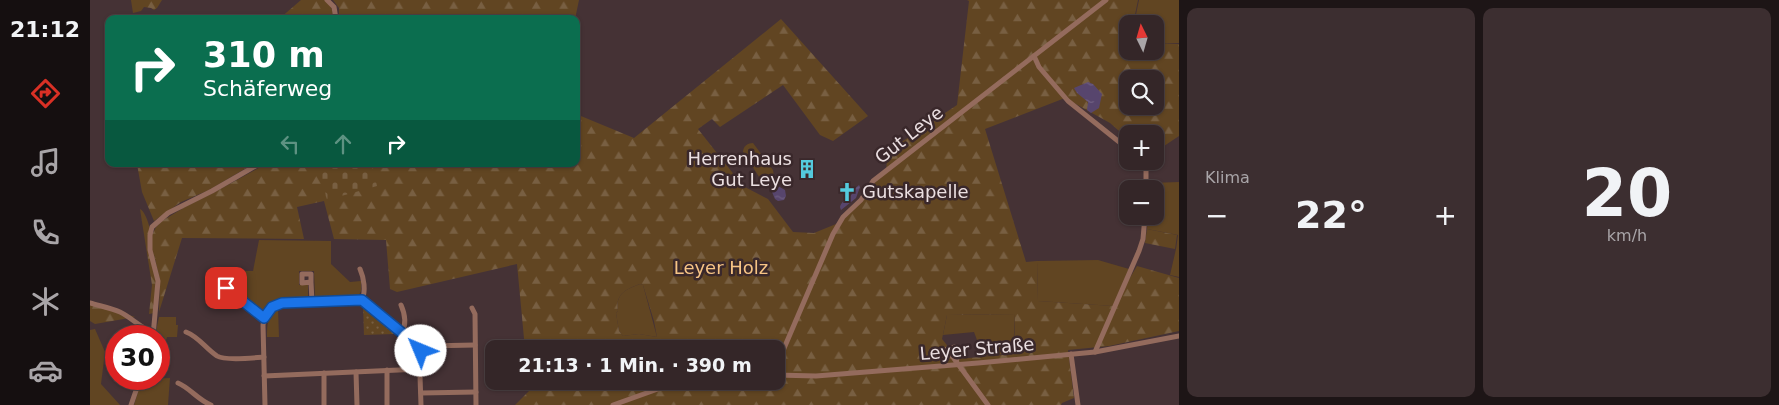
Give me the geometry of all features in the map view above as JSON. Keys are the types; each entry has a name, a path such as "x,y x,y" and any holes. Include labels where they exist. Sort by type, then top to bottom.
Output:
{"street":[{"path":"328,0 334,7 335,15"},
{"name":"Gut Leye","path":"785,345 833,234 843,217 861,200 867,188 875,179 1106,0"},
{"path":"1034,56 1040,67 1068,101 1119,142"},
{"path":"155,325 158,281 150,250 152,227 168,213 254,167"},
{"path":"1095,352 1140,250 1144,225"},
{"path":"360,269 363,276 364,295 362,300"},
{"path":"311,282 302,283 302,274 311,274 312,302"},
{"path":"226,288 264,318"},
{"path":"265,405 264,318 268,310 276,304 362,300 419,347 422,405"},
{"path":"90,303 119,312 142,325"},
{"path":"401,305 404,313 405,328 402,332"},
{"path":"472,308 475,314 476,405"},
{"path":"186,332 194,335 222,358 264,357"},
{"name":"Leyer Straße","path":"785,375 816,376 1095,352 1179,336"},
{"path":"419,347 475,345"},
{"path":"1071,354 1078,405"},
{"path":"958,363 988,405"},
{"path":"264,376 421,369"},
{"path":"387,405 388,370"},
{"path":"356,372 357,405"},
{"path":"324,373 324,405"},
{"path":"178,383 202,401 211,405"},
{"path":"131,405 136,390"},
{"path":"613,405 655,390"},
{"path":"421,392 476,392"}],"green space":[{"path":"131,0 162,0 154,10 144,7 141,11 133,13"},
{"path":"301,0 325,0 331,6 333,15 284,15"},
{"path":"333,0 579,0 576,15 339,15 339,8"},
{"name":"Leyer Holz","path":"967,0 1138,0 1135,15 1119,15 1119,60 1164,60 1164,44 1179,44 1179,136 1164,146 1164,125 1119,125 1119,131 1110,123 1065,98 985,129 1026,262 1037,261 1038,301 1113,306 1137,266 1179,278 1179,331 1109,346 1068,350 1074,398 1061,405 515,405 529,390 785,390 785,340 524,340 517,264 397,292 390,289 386,240 334,239 324,201 297,207 304,239 182,238 159,312 160,280 152,246 152,235 156,227 162,221 185,207 261,167 580,167 580,116 634,138 781,19 868,116 833,141 820,135 783,85 720,127 712,119 698,129 743,186 768,199 793,232 814,233 841,222 886,170 888,151 957,105 969,1","holes":["640,284 643,285 657,337 639,334 623,336 619,331 616,313 618,311 618,300 626,290","1015,314 1014,354 958,359 942,339 947,315"]},
{"path":"1139,0 1179,0 1179,43 1164,44 1164,15 1136,15"},
{"path":"753,143 773,170 774,177 765,185 743,152 746,145"},
{"path":"138,167 248,167 209,190 181,202 154,221 142,192"},
{"path":"319,167 373,167 377,186 327,200"},
{"path":"1179,182 1179,277 1170,275 1178,235 1147,229 1147,225 1164,225 1164,183"},
{"path":"140,209 144,213 150,230 155,261 154,313 149,314 152,285"},
{"path":"1147,229 1177,235 1175,249 1145,243"},
{"path":"259,240 331,241 331,264 350,282 361,281 359,295 315,297 314,271 299,271 299,285 308,285 308,299 276,301 261,313 233,292 236,271 253,271"},
{"path":"1098,260 1129,269 1113,306 1038,301 1037,261"},
{"path":"640,284 643,285 657,337 639,334 623,336 619,331 616,313 618,311 618,300 626,290"},
{"path":"90,302 135,317 95,324 90,321"},
{"path":"363,304 398,332 394,334 364,335"},
{"path":"278,308 279,337 267,337 270,317"},
{"path":"1015,314 1013,353 983,356 974,332 943,335 947,315"},
{"path":"159,317 176,317 176,325 178,325 177,337 170,337 170,325 157,325"},
{"path":"95,329 105,352 101,384 120,405 90,405 90,330"},
{"path":"139,390 169,390 168,405 134,405"}],"water":[{"path":"1088,82 1093,84 1102,94 1099,108 1091,113 1087,110 1088,102 1074,88"},
{"path":"776,185 785,190 786,196 784,200 778,201 775,199 772,192"},
{"path":"859,185 856,198 841,210 842,203"}],"place":[{"name":"Herrenhaus Gut Leye","path":"807,169"},
{"name":"Gutskapelle","path":"847,192"}],"route":[{"path":"226,288 259,316 264,318 268,310 276,304 362,300 419,347 421,351"}]}
